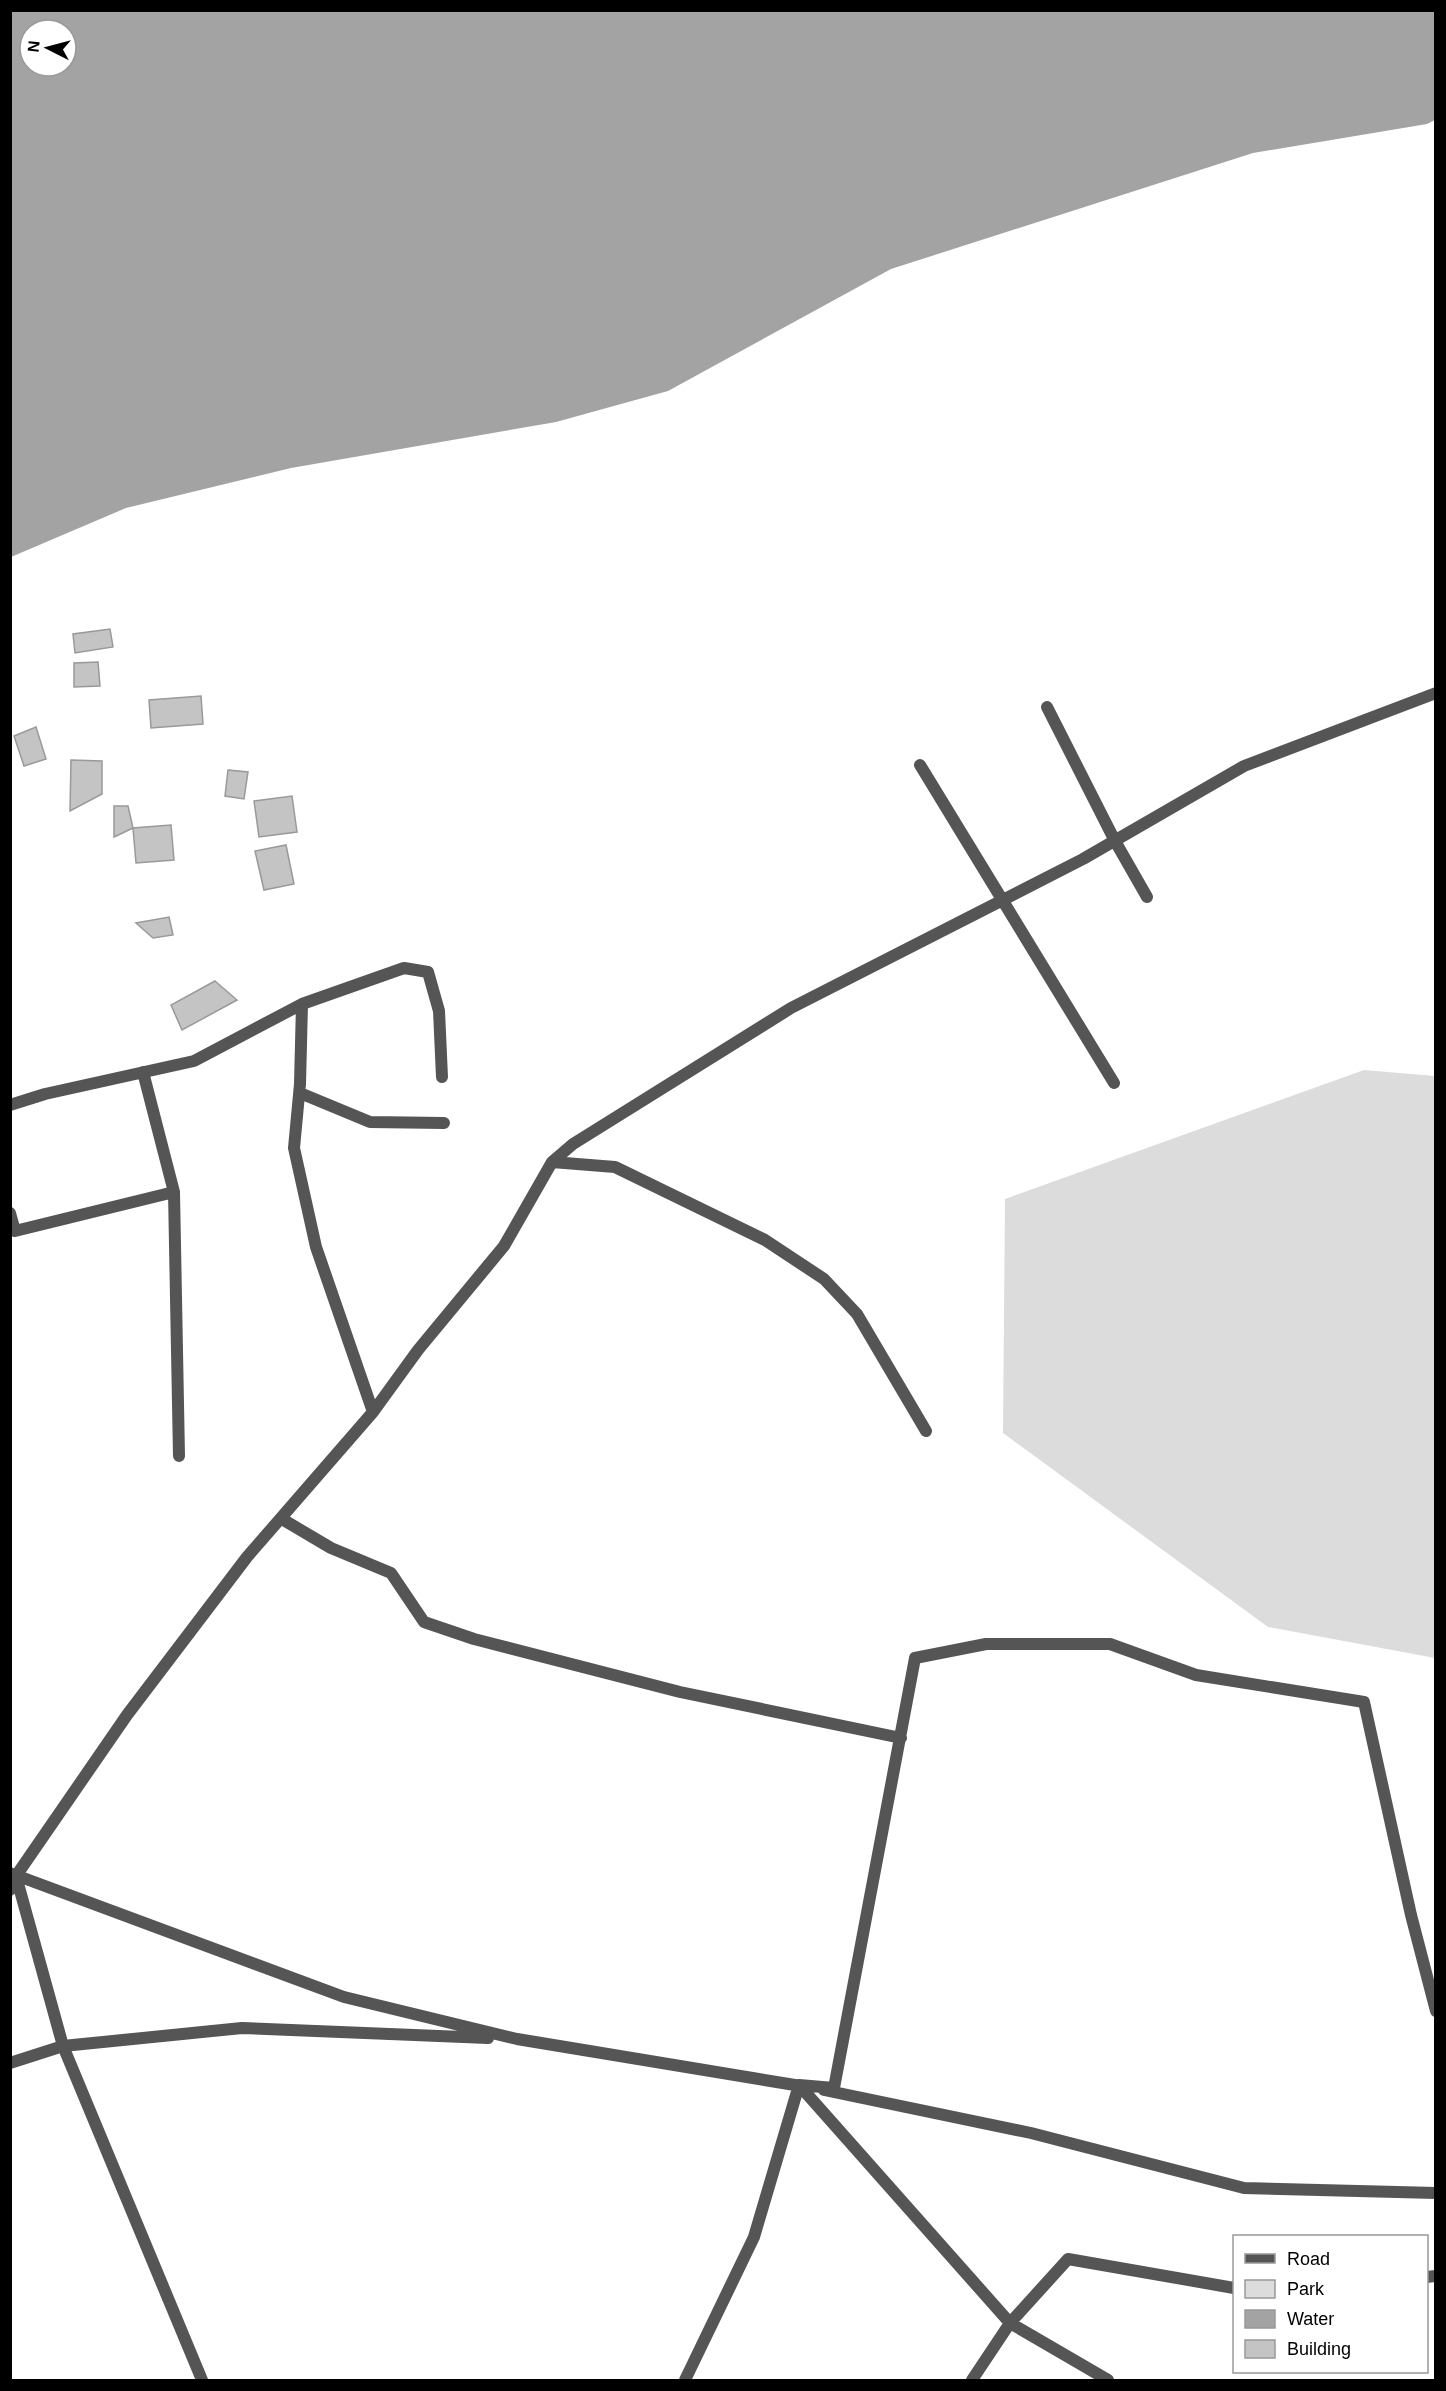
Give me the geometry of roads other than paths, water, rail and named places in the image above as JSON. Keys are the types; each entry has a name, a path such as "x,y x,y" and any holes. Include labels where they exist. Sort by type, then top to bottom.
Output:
{"street":[{"path":"10,1890 13,1875 127,1715 248,1557 373,1412 418,1350 504,1246 552,1162 573,1143 791,1008 1115,841 1244,766 1436,693"},
{"path":"1047,707 1115,841 1147,897"},
{"path":"920,765 1114,1083"},
{"path":"10,1105 45,1094 194,1061 302,1004 404,969 428,972 439,1011 442,1077"},
{"path":"302,1004 300,1093 294,1148 313,1236 373,1412"},
{"path":"143,1072 174,1192 178,1456"},
{"path":"300,1093 370,1122 444,1124"},
{"path":"552,1162 615,1167 765,1240 824,1279 857,1314 926,1431"},
{"path":"10,1213 15,1231 174,1192"},
{"path":"282,1519 331,1548 391,1573 424,1622 474,1639 680,1692 901,1738"},
{"path":"800,2085 834,2088 915,1658 986,1644 1110,1644 1196,1676 1364,1702 1411,1915 1436,2012"},
{"path":"13,1875 344,1997 517,2039 800,2085 1031,2133 1244,2188 1436,2193"},
{"path":"13,1875 63,2046 202,2380"},
{"path":"10,2063 63,2046 243,2028 517,2039"},
{"path":"800,2085 1010,2323 1108,2380"},
{"path":"685,2380 754,2237 800,2085"},
{"path":"972,2380 1010,2323 1068,2259 1233,2288"}],"water":[{"path":"11,10 1435,11 1435,120 1427,124 1253,153 891,269 668,391 556,422 291,468 126,508 11,557"}]}
